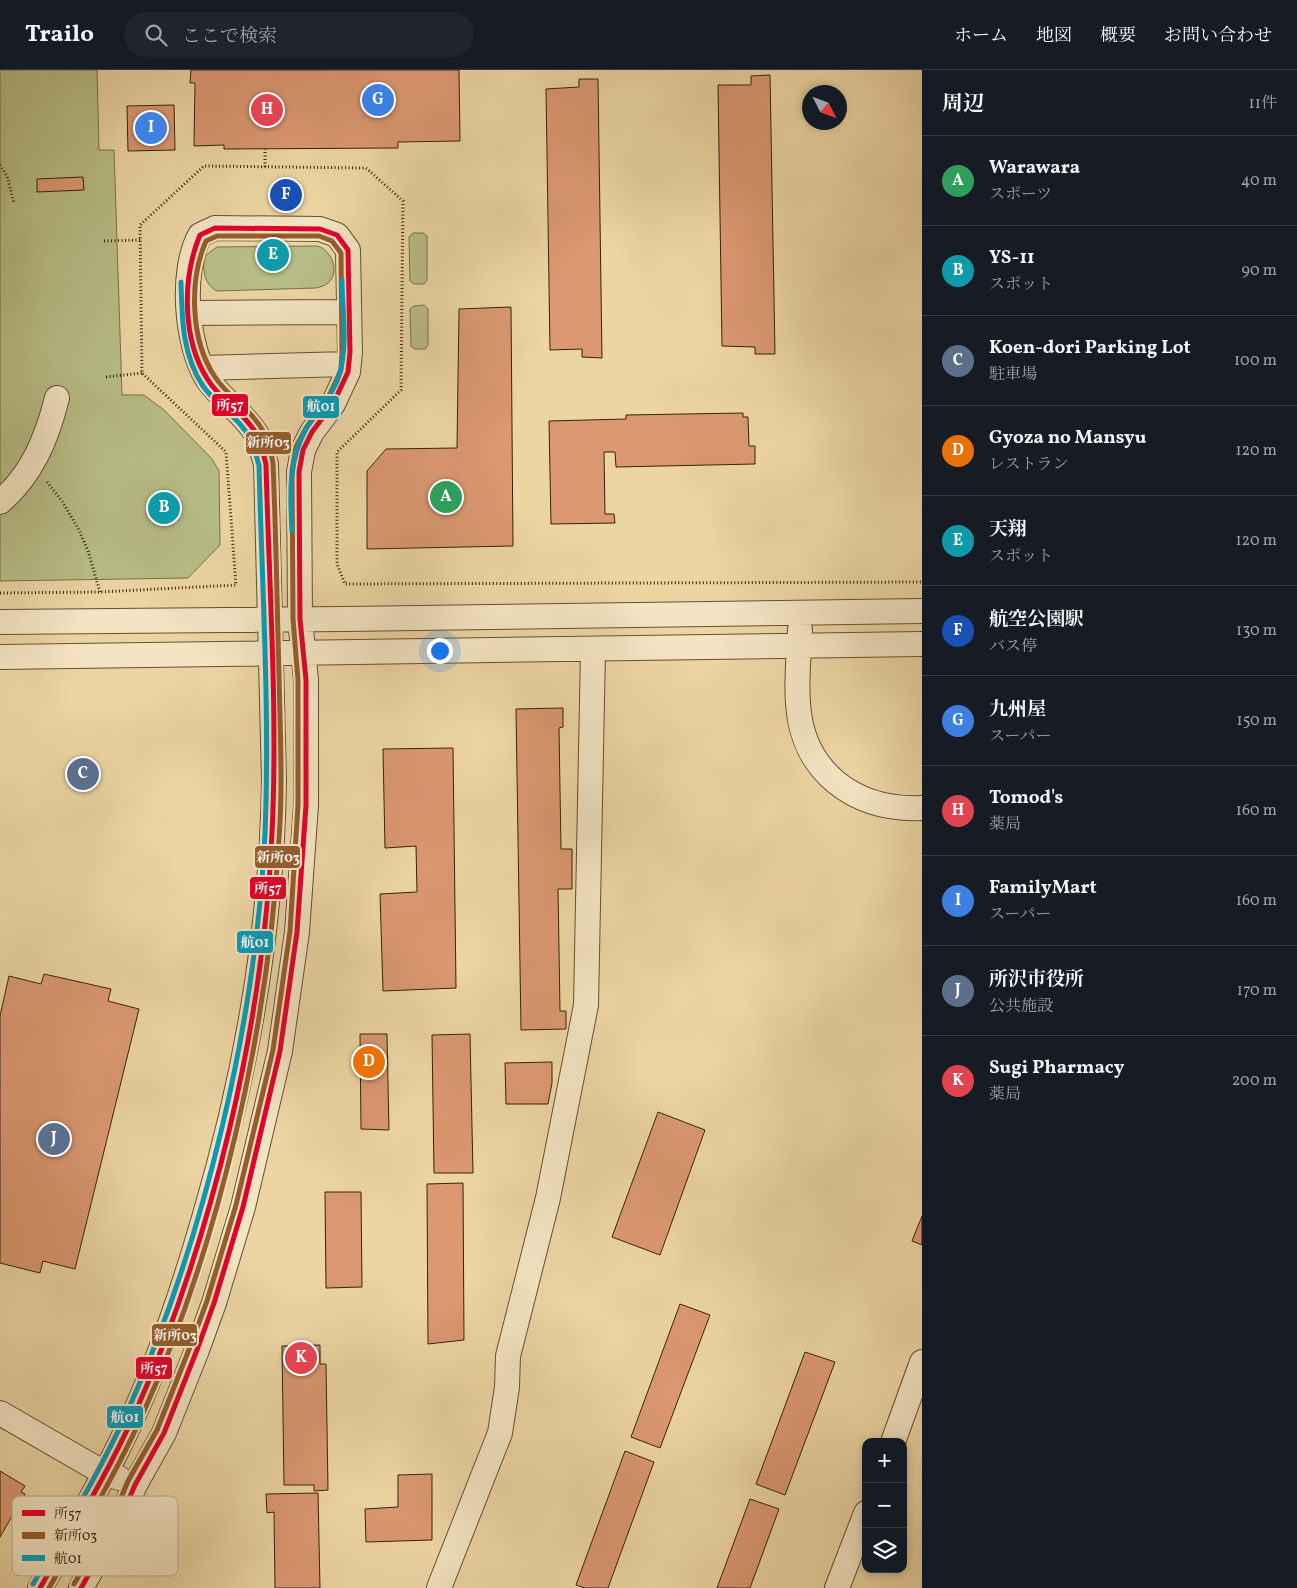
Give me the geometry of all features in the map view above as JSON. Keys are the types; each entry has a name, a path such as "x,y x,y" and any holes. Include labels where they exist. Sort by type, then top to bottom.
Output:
{"street":[{"path":"91,1496 121,1442 166,1336 219,1171 238,1088 258,976 274,828 274,724 270,655 266,464 257,436 250,425 216,391 202,368 193,344 188,282 190,258 200,235 215,228 320,229 337,235 344,242 348,250 348,364 341,390 312,432 304,450 299,472 300,619 306,680 308,756 304,863 280,1051 257,1157 214,1303 164,1433 130,1496"},
{"path":"190,313 349,312"},
{"path":"202,368 348,364"},
{"path":"0,502 31,469 51,423 57,398"},
{"path":"0,622 922,611"},
{"path":"801,612 798,703 807,745 815,761 837,784 865,799 899,807 922,808"},
{"path":"0,658 922,644"},
{"path":"439,1588 500,1433 507,1387 508,1356 548,1198 586,1005 593,650"},
{"path":"897,1438 912,1421 922,1362"},
{"path":"0,1413 104,1472 135,1485"},
{"path":"838,1588 862,1524"},
{"path":"40,1588 47,1576"},
{"path":"81,1588 88,1576"}],"path":[{"path":"265,149 265,167"},
{"path":"0,165 7,176 14,203"},
{"path":"104,241 140,240"},
{"path":"106,377 142,373"},
{"path":"31,469 54,489 70,514 88,550 100,592"},
{"path":"778,582 922,582"}],"green space":[{"path":"0,70 97,70 99,150 114,150 122,395 144,395 164,410 212,459 219,471 220,545 188,578 0,581"},
{"path":"413,233 423,233 427,236 427,280 424,284 414,284 410,281 409,237"},
{"path":"317,246 330,256 334,267 332,278 324,286 316,288 217,291 206,280 204,265 206,255 217,247"},
{"path":"424,305 428,309 428,345 425,349 415,349 411,346 410,309 414,306"}],"building":[{"path":"191,70 459,70 460,141 398,142 398,148 224,149 224,145 194,146 195,83 190,83"},
{"path":"770,75 775,354 755,354 755,347 722,346 718,85 751,85 751,76"},
{"path":"579,79 598,79 602,358 582,357 582,349 550,350 546,89 579,87"},
{"path":"174,105 175,150 128,151 127,106"},
{"path":"83,177 84,190 37,192 37,179"},
{"path":"511,307 513,546 367,549 367,471 386,449 457,448 459,309"},
{"path":"743,413 743,417 748,417 749,446 755,446 755,464 616,467 615,452 604,452 605,514 614,514 615,523 551,524 549,421 626,419 626,415"},
{"path":"563,708 563,727 559,728 561,849 572,849 572,889 558,889 560,1011 566,1011 566,1029 521,1030 516,709"},
{"path":"453,748 456,988 383,991 380,894 417,892 416,846 385,848 383,749"},
{"path":"44,974 111,989 108,1001 139,1009 75,1269 43,1261 40,1273 0,1263 0,1016 9,976 41,984"},
{"path":"360,1034 387,1034 389,1130 361,1129"},
{"path":"470,1034 473,1173 434,1173 432,1035"},
{"path":"552,1062 552,1083 548,1104 506,1104 505,1063"},
{"path":"658,1112 705,1130 660,1255 612,1237"},
{"path":"463,1183 464,1340 428,1344 427,1184"},
{"path":"325,1192 361,1192 362,1287 326,1288"},
{"path":"922,1216 922,1245 912,1241"},
{"path":"680,1304 710,1315 660,1448 631,1437"},
{"path":"320,1345 320,1364 326,1364 328,1490 314,1491 314,1485 284,1485 282,1346"},
{"path":"805,1352 835,1362 785,1495 756,1484"},
{"path":"625,1451 654,1462 608,1588 585,1588 576,1585"},
{"path":"0,1471 25,1486 21,1492 25,1494 24,1496 12,1496 12,1516 0,1537"},
{"path":"432,1474 432,1540 366,1542 365,1509 398,1507 398,1475"},
{"path":"318,1493 320,1588 275,1588 274,1512 267,1513 266,1494"},
{"path":"750,1499 779,1509 750,1588 717,1588"}],"transit line":[{"name":"所57","path":"93,1496 125,1435 163,1346 188,1276 210,1204 245,1054 258,979 267,905 274,787 274,741 266,464 260,442 252,427 213,387 199,364 189,328 188,289 190,270 200,235 215,228 320,229 337,235 348,250 350,352 348,372 333,404 312,432 303,450 299,472 300,619 306,680 306,805 297,932 280,1051 243,1207 214,1303 164,1433 130,1496"},
{"name":"新所03","path":"101,1496 131,1440 169,1351 194,1281 216,1208 236,1134 264,985 279,839 281,777 273,463 270,446 258,423 220,384 207,362 197,328 195,310 197,274 200,257 206,241 217,236 319,236 332,241 341,253 341,370 327,400 306,428 296,447 292,471 293,619 298,680 298,805 290,931 273,1050 236,1205 207,1301 157,1430 128,1481 122,1496"},
{"name":"航01","path":"292,531 291,491 296,452 307,427 326,401 338,380 340,372 344,350 342,280"},
{"name":"航01","path":"84,1496 118,1432 156,1344 181,1274 203,1201 238,1053 251,978 260,905 265,833 267,742 259,465 252,443 246,432 208,393 196,374 184,336 181,282"},
{"name":"航01","path":"33,1584 38,1576"},
{"name":"所57","path":"40,1588 47,1576"},
{"name":"新所03","path":"49,1588 56,1576"},
{"name":"新所03","path":"74,1584 79,1576"},
{"name":"所57","path":"81,1588 88,1576"}],"place":[{"name":"九州屋","path":"378,100"},
{"name":"Tomod's","path":"267,110"},
{"name":"FamilyMart","path":"151,128"},
{"name":"航空公園駅","path":"286,195"},
{"name":"天翔","path":"273,255"},
{"name":"Warawara","path":"446,497"},
{"name":"YS-11","path":"164,508"},
{"name":"Koen-dori Parking Lot","path":"83,774"},
{"name":"Gyoza no Mansyu","path":"369,1062"},
{"name":"所沢市役所","path":"54,1139"},
{"name":"Sugi Pharmacy","path":"301,1358"}]}
